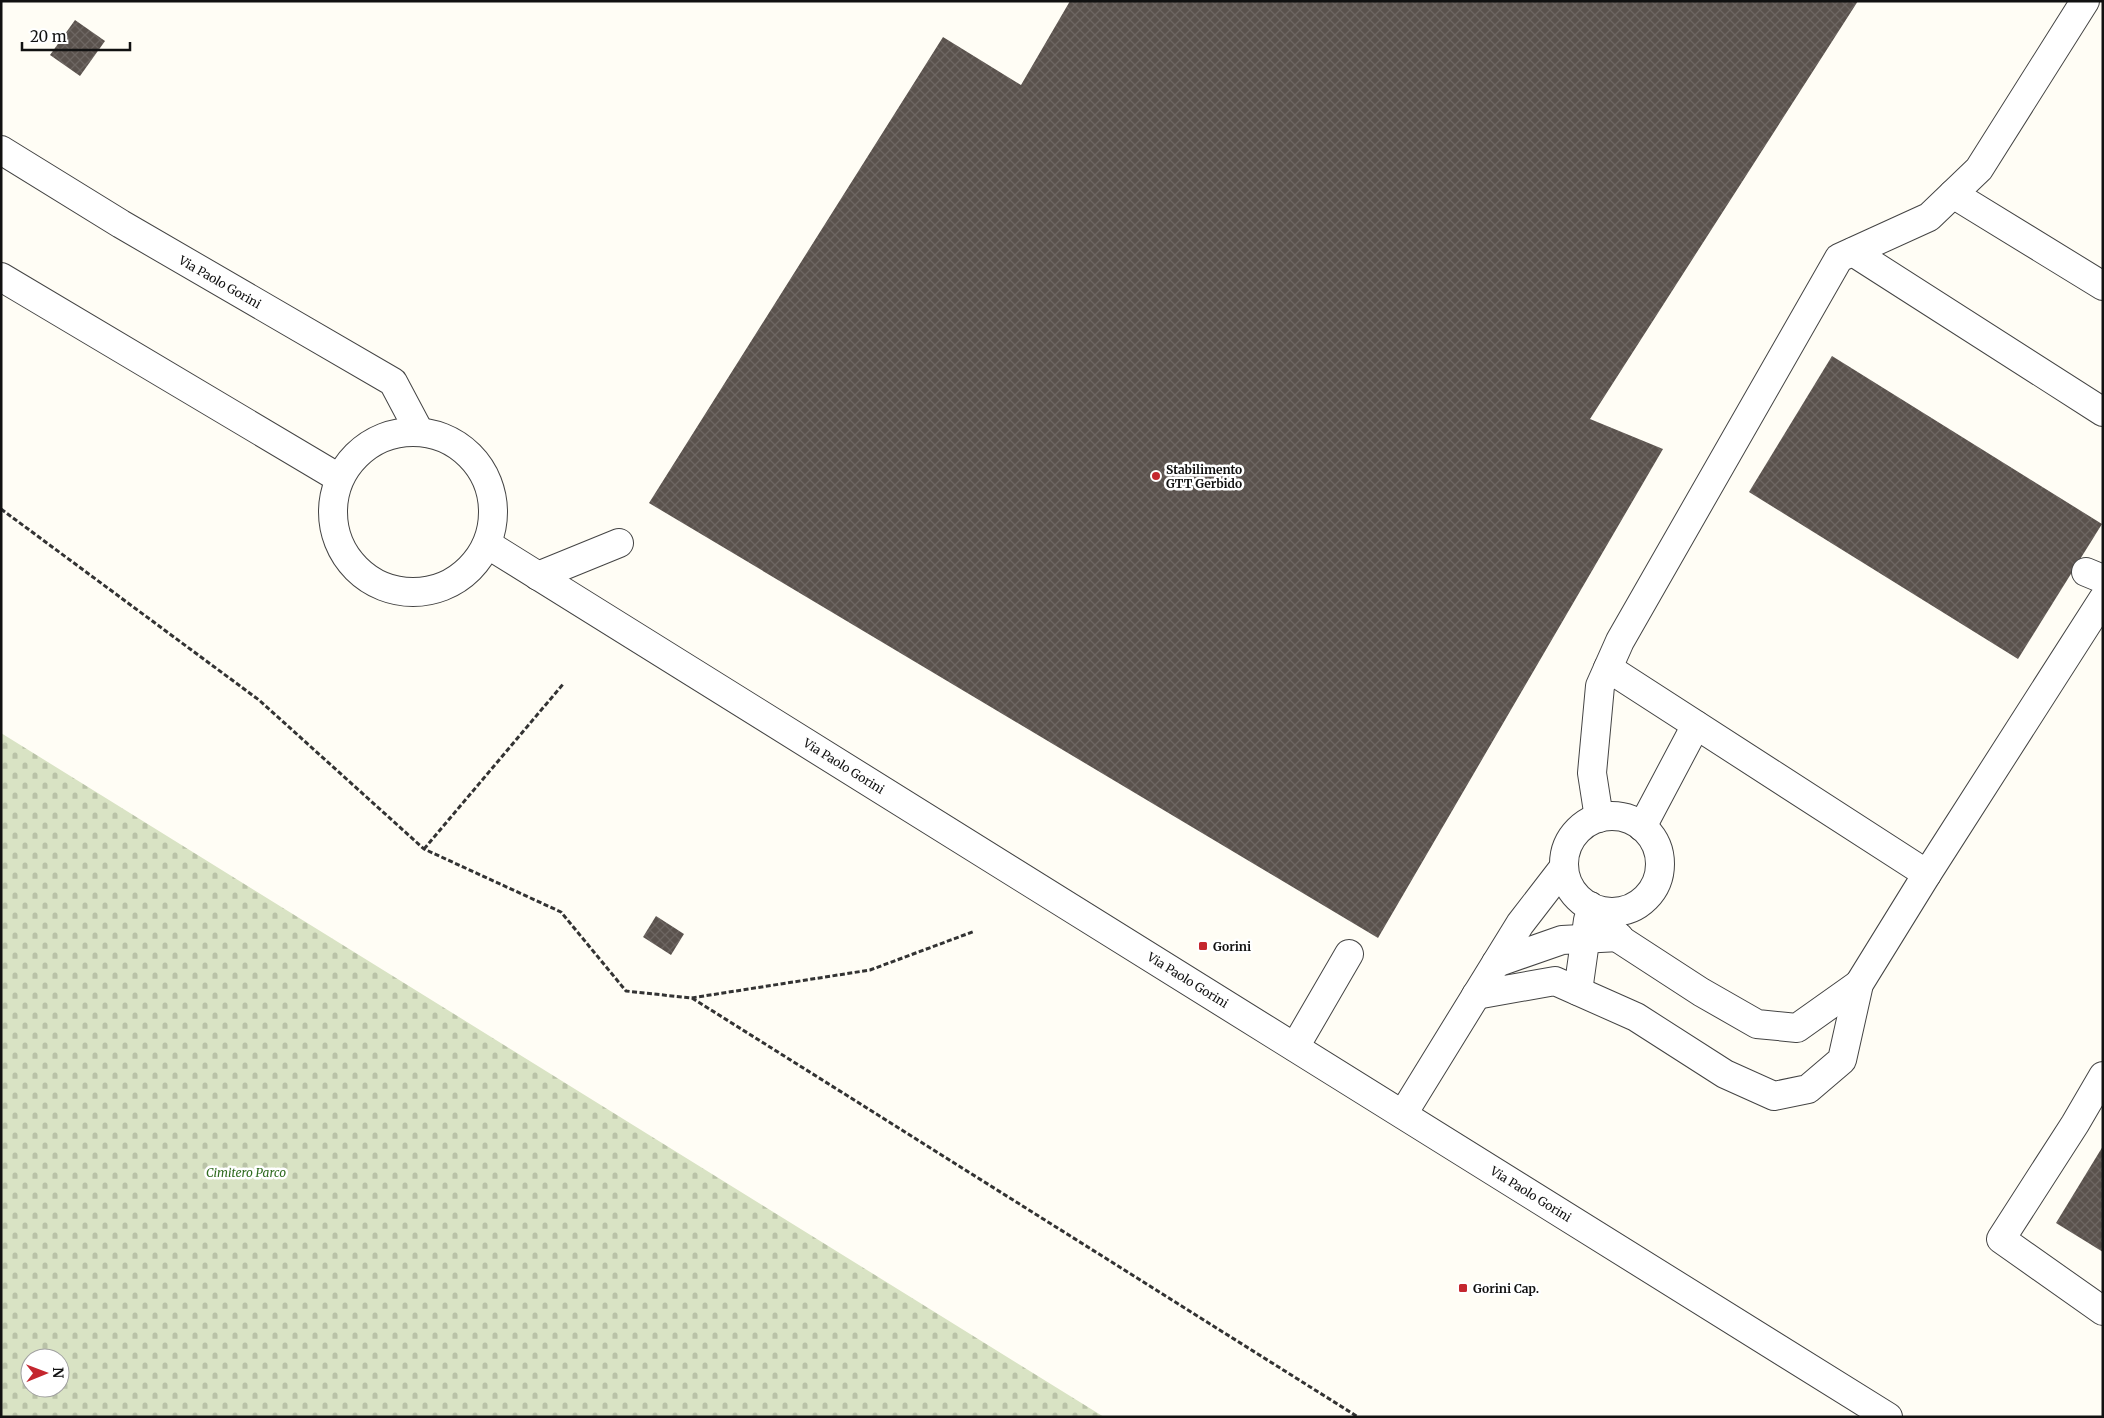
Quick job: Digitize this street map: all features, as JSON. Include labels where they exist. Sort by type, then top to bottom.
[{"type":"street","points":[[1599,818],[1592,773],[1600,686],[1620,641],[1839,258],[1929,217],[1979,169],[2085,1]]},
{"type":"street","name":"Via Paolo Gorini","points":[[1,150],[121,224],[393,382],[419,431]]},
{"type":"street","points":[[1953,194],[2103,286]]},
{"type":"street","points":[[1853,252],[2103,412]]},
{"type":"street","points":[[1,277],[339,478]]},
{"type":"street","points":[[419,431],[438,435],[461,447],[482,471],[492,500],[492,527],[487,544],[466,572],[452,582],[435,589],[412,592],[385,588],[364,576],[353,566],[344,554],[335,535],[332,516],[339,478],[351,460],[366,445],[387,435],[419,431]]},
{"type":"street","points":[[538,576],[619,543]]},
{"type":"street","name":"Via Paolo Gorini","points":[[487,544],[1888,1417]]},
{"type":"street","points":[[1476,995],[1555,981],[1636,1017],[1725,1074],[1774,1096],[1808,1089],[1842,1060],[1860,984],[1926,874],[2103,599]]},
{"type":"street","points":[[1608,668],[1926,874]]},
{"type":"street","points":[[1642,827],[1696,725]]},
{"type":"street","points":[[1610,816],[1625,817],[1642,827],[1650,833],[1657,847],[1660,862],[1659,877],[1652,892],[1642,903],[1627,910],[1613,913],[1598,911],[1574,894],[1567,882],[1564,867],[1566,852],[1572,838],[1582,827],[1599,818],[1610,816]]},
{"type":"street","points":[[1402,1114],[1520,924],[1564,867]]},
{"type":"street","points":[[1590,906],[1619,937],[1701,992],[1757,1024],[1797,1028],[1860,984]]},
{"type":"street","points":[[1578,991],[1590,906]]},
{"type":"street","points":[[1496,963],[1562,940],[1619,937]]},
{"type":"street","points":[[1295,1047],[1349,954]]},
{"type":"street","points":[[2103,1076],[2076,1124],[2001,1239],[2103,1311]]},
{"type":"path","points":[[1,509],[259,700],[424,849],[561,912],[626,991],[692,998],[870,970],[975,932]]},
{"type":"path","points":[[424,849],[564,683]]},
{"type":"path","points":[[692,998],[1358,1417]]},
{"type":"green space","name":"Cimitero Parco","points":[[1,733],[1104,1417],[1,1417]]},
{"type":"building","name":"Stabilimento GTT Gerbido","points":[[1070,1],[1858,1],[1590,419],[1663,449],[1378,938],[649,503],[943,37],[1021,85]]},
{"type":"building","points":[[75,20],[105,41],[80,76],[50,55]]},
{"type":"building","points":[[1832,356],[2102,524],[2018,659],[1749,492]]},
{"type":"building","points":[[656,916],[684,934],[671,955],[643,937]]},
{"type":"building","points":[[2103,1146],[2103,1252],[2056,1223]]},
{"type":"place","name":"Stabilimento GTT Gerbido","points":[[1156,476]]},
{"type":"place","name":"Gorini","points":[[1203,946]]},
{"type":"place","name":"Gorini Cap.","points":[[1463,1288]]}]
